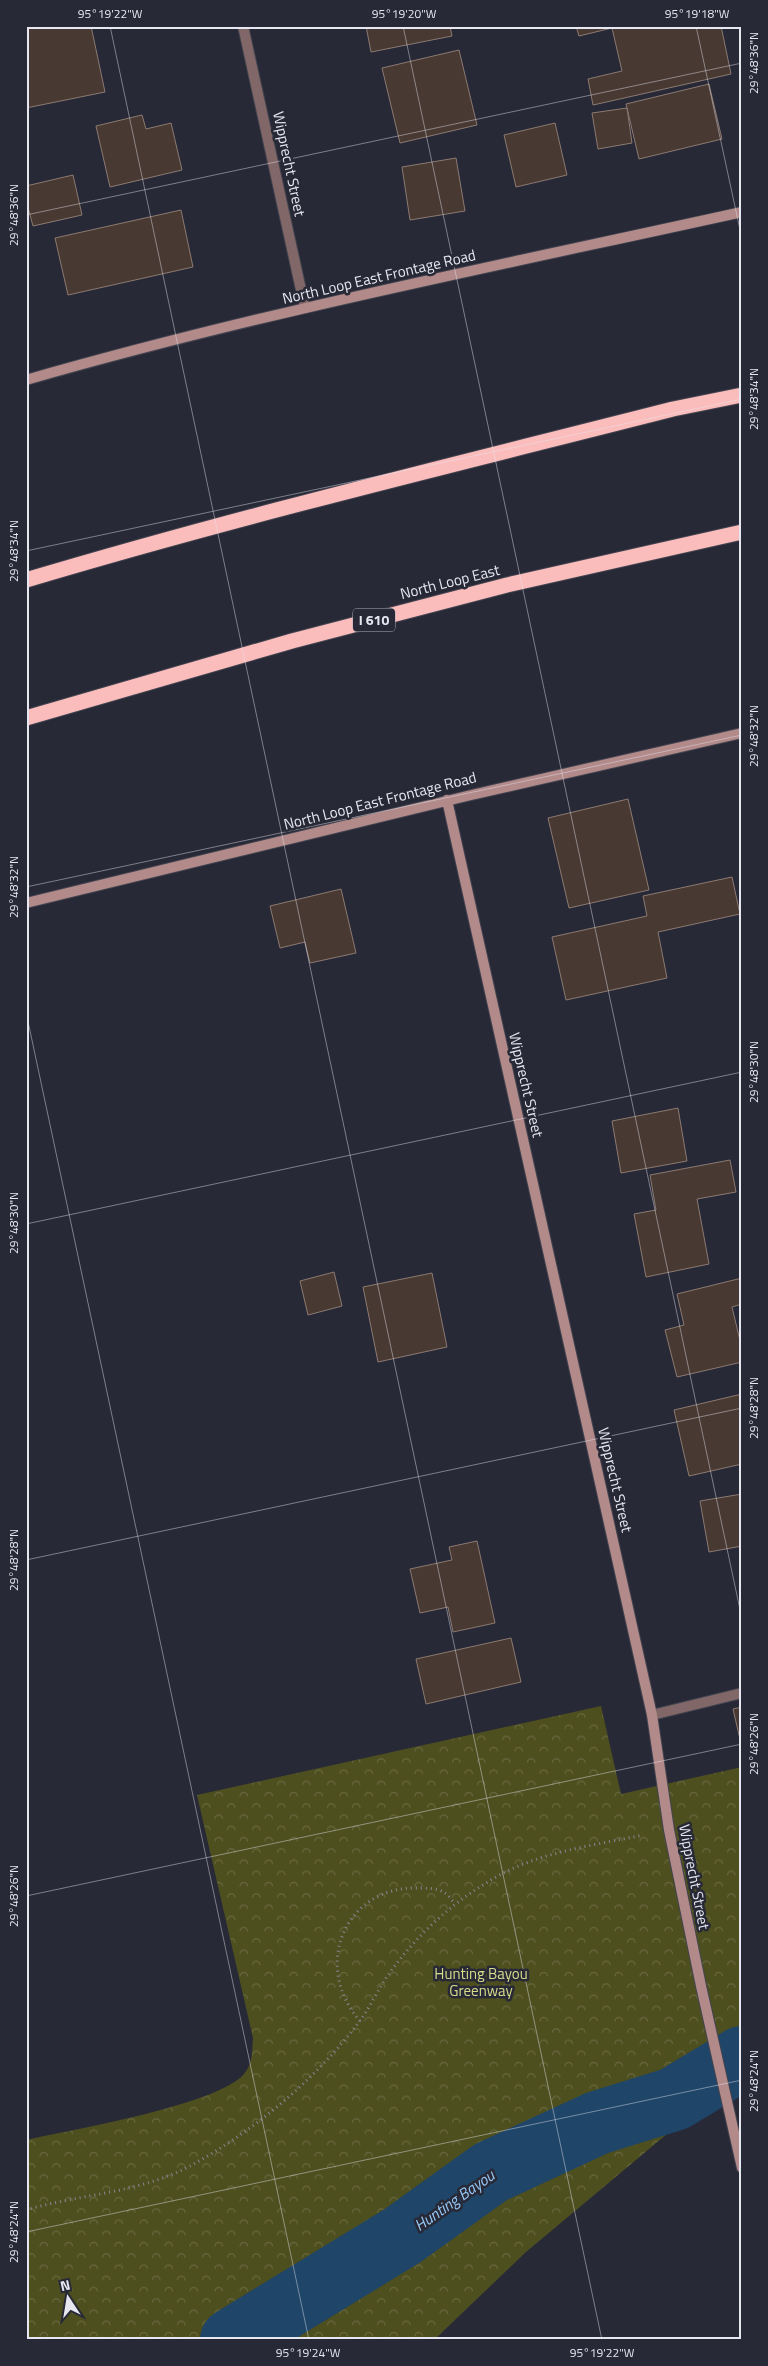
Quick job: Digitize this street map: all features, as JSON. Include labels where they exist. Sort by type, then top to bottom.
[{"type":"highway","points":[[26,580],[115,553],[257,515],[673,409],[742,395]]},
{"type":"highway","name":"North Loop East","points":[[26,718],[292,641],[508,585],[742,532]]},
{"type":"main road","name":"North Loop East Frontage Road","points":[[26,380],[99,359],[305,308],[742,212]]},
{"type":"main road","name":"North Loop East Frontage Road","points":[[26,903],[446,800],[742,733]]},
{"type":"main road","name":"Wipprecht Street","points":[[446,800],[652,1715],[669,1830],[701,1986],[742,2168]]},
{"type":"street","name":"Wipprecht Street","points":[[243,26],[305,308]]},
{"type":"street","points":[[652,1715],[742,1693]]},
{"type":"path","points":[[26,2210],[55,2202],[147,2185],[190,2167],[266,2115],[322,2066],[360,2021],[390,1972],[418,1937],[455,1904],[491,1880],[535,1859],[643,1835]]},
{"type":"path","points":[[360,2021],[345,2002],[336,1971],[337,1951],[342,1934],[349,1921],[379,1896],[396,1890],[430,1889],[444,1892],[455,1904]]},
{"type":"green space","name":"Hunting Bayou Greenway","points":[[601,1706],[621,1794],[742,1767],[742,2094],[704,2103],[526,2252],[434,2340],[26,2340],[26,2140],[142,2115],[205,2096],[229,2085],[244,2074],[251,2061],[253,2038],[197,1795]]},
{"type":"building","points":[[26,26],[91,26],[105,92],[26,108]]},
{"type":"building","points":[[366,26],[450,26],[452,36],[371,52]]},
{"type":"building","points":[[576,26],[721,26],[731,74],[593,105],[588,79],[622,71],[612,28],[579,36]]},
{"type":"building","points":[[459,50],[477,125],[400,143],[382,68]]},
{"type":"building","points":[[709,84],[722,139],[639,159],[626,104]]},
{"type":"building","points":[[627,108],[632,143],[598,149],[592,113]]},
{"type":"building","points":[[142,115],[146,129],[171,123],[182,170],[110,187],[96,126]]},
{"type":"building","points":[[555,123],[567,175],[516,187],[504,135]]},
{"type":"building","points":[[456,158],[465,211],[410,220],[402,167]]},
{"type":"building","points":[[73,175],[82,215],[33,226],[26,200],[26,186]]},
{"type":"building","points":[[181,210],[193,267],[68,295],[55,238]]},
{"type":"building","points":[[628,799],[649,890],[569,908],[548,818]]},
{"type":"building","points":[[732,877],[740,914],[658,932],[667,978],[566,1000],[552,937],[647,916],[643,896]]},
{"type":"building","points":[[341,889],[356,953],[310,963],[305,942],[280,948],[270,906]]},
{"type":"building","points":[[678,1108],[687,1161],[621,1173],[612,1121]]},
{"type":"building","points":[[730,1160],[736,1192],[697,1199],[709,1264],[646,1277],[634,1214],[656,1210],[650,1175]]},
{"type":"building","points":[[334,1272],[342,1306],[308,1315],[300,1281]]},
{"type":"building","points":[[432,1273],[447,1347],[378,1362],[363,1287]]},
{"type":"building","points":[[742,1278],[742,1304],[732,1307],[742,1349],[742,1362],[677,1377],[665,1330],[684,1325],[677,1294]]},
{"type":"building","points":[[742,1394],[742,1464],[689,1476],[674,1410]]},
{"type":"building","points":[[742,1494],[742,1546],[709,1552],[700,1501]]},
{"type":"building","points":[[477,1541],[495,1623],[453,1632],[448,1607],[420,1613],[410,1569],[452,1560],[449,1547]]},
{"type":"building","points":[[511,1638],[521,1682],[426,1704],[416,1659]]},
{"type":"building","points":[[742,1707],[742,1748],[733,1709]]},
{"type":"waterway","name":"Hunting Bayou","points":[[232,2340],[402,2236],[491,2172],[597,2123],[674,2099],[742,2058]]}]
